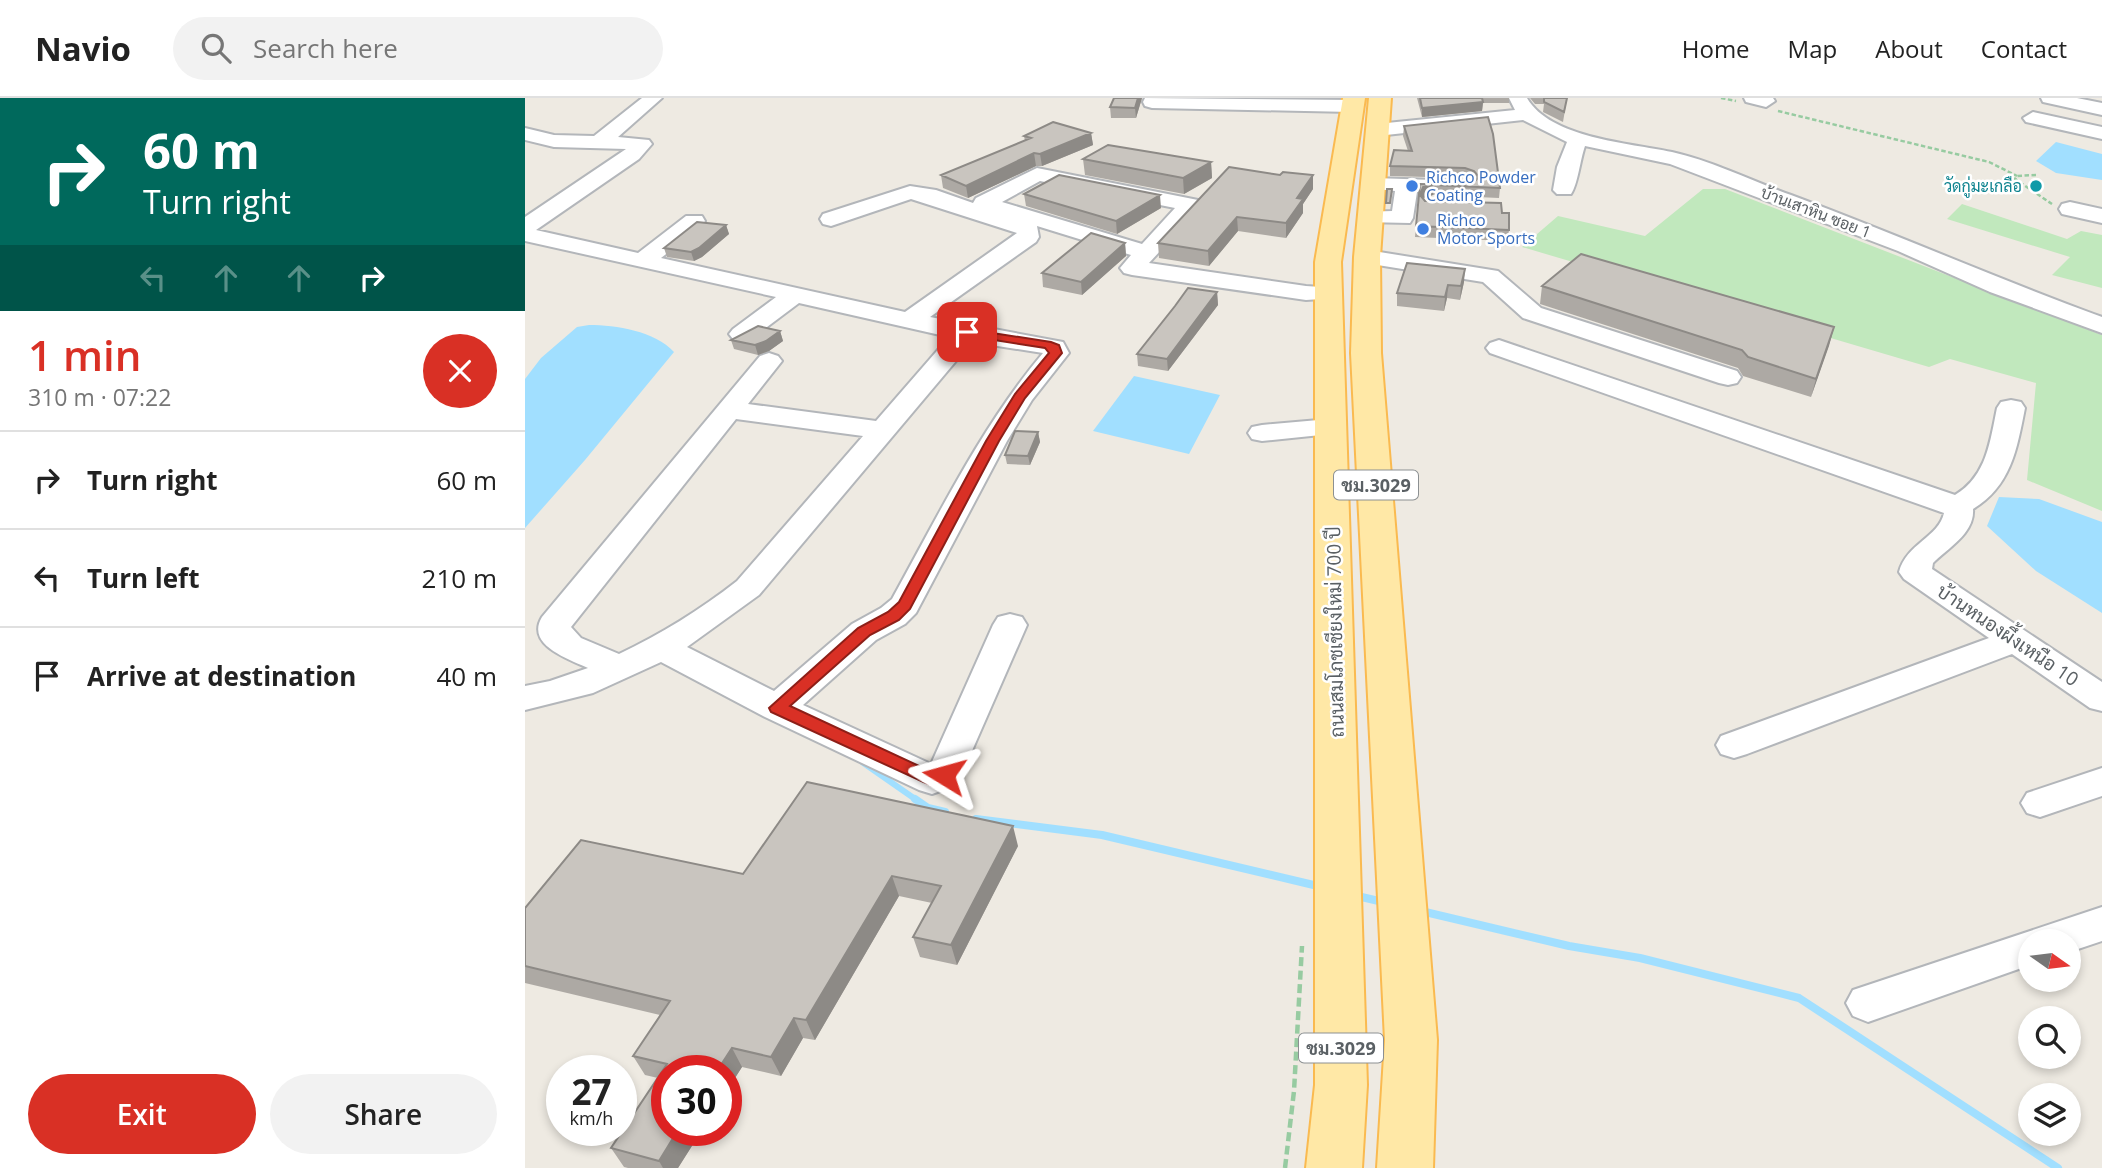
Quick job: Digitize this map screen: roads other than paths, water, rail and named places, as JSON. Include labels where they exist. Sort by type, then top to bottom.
[{"type":"main road","name":"ชม.3029","points":[[1366,108],[1374,184],[1367,257],[1366,353],[1411,1040],[1405,1168]]},
{"type":"main road","name":"ถนนสมโภชเชียงใหม่ 700 ปี","points":[[1334,1168],[1341,1085],[1321,933],[1339,858],[1328,262],[1366,108]]},
{"type":"street","points":[[601,141],[653,98]]},
{"type":"street","points":[[2050,98],[2097,104]]},
{"type":"street","points":[[1152,102],[1366,108],[1522,106]]},
{"type":"street","points":[[2073,127],[2097,104]]},
{"type":"street","name":"บ้านเสาหิน ซอย 1","points":[[1522,106],[1540,123],[1578,139],[1675,159],[1906,246],[1998,287],[2102,326]]},
{"type":"street","points":[[2033,118],[2102,133]]},
{"type":"street","points":[[525,134],[554,141],[642,144],[632,155],[530,219]]},
{"type":"street","points":[[1564,190],[1567,167],[1578,139]]},
{"type":"street","points":[[1147,253],[984,203],[1037,174],[1190,205],[1147,253],[1132,268],[1252,286],[1328,293]]},
{"type":"street","points":[[1374,184],[1406,194],[1466,194]]},
{"type":"street","points":[[831,219],[910,192],[928,195],[1028,229],[1029,233],[1023,240],[910,320]]},
{"type":"street","points":[[1371,217],[1402,218],[1406,194]]},
{"type":"street","points":[[2070,209],[2102,216]]},
{"type":"street","points":[[642,261],[694,221]]},
{"type":"street","points":[[525,234],[910,320],[1054,347],[1056,353],[1020,397],[992,441],[905,605],[894,616],[864,632],[777,708]]},
{"type":"street","points":[[1367,257],[1490,276],[1532,313],[1728,377]]},
{"type":"street","points":[[742,334],[797,293]]},
{"type":"street","points":[[525,698],[574,687],[660,647],[723,611],[748,588],[967,332]]},
{"type":"street","points":[[1499,348],[1926,492],[1956,507],[1976,496],[1989,484],[2011,408]]},
{"type":"street","points":[[617,667],[569,646],[554,633],[554,625],[769,361]]},
{"type":"street","points":[[730,410],[883,430]]},
{"type":"street","points":[[1262,433],[1330,427]]},
{"type":"street","name":"บ้านหนองผึ้งเหนือ 10","points":[[1956,507],[1960,515],[1957,524],[1914,569],[2102,699]]},
{"type":"street","points":[[660,647],[777,708],[932,780],[944,775],[1010,625]]},
{"type":"street","points":[[1734,745],[2016,640]]},
{"type":"street","points":[[2041,803],[2102,782]]},
{"type":"street","points":[[2081,931],[2102,924]]},
{"type":"street","points":[[1868,1003],[2018,951]]},
{"type":"water","points":[[2056,142],[2102,154],[2102,180],[2056,173],[2036,161]]},
{"type":"water","points":[[611,326],[646,334],[674,352],[525,528],[525,379],[541,358],[577,327]]},
{"type":"water","points":[[1134,376],[1220,395],[1189,454],[1093,431]]},
{"type":"water","points":[[1999,497],[2039,499],[2102,522],[2102,613],[2036,571],[1987,526]]},
{"type":"waterway","points":[[862,762],[918,801]]},
{"type":"waterway","points":[[915,799],[928,808],[945,812]]},
{"type":"waterway","points":[[976,819],[1102,835],[1322,887]]},
{"type":"waterway","points":[[1353,895],[1383,902]]},
{"type":"waterway","points":[[1421,911],[1569,946],[1640,958],[1799,998],[2058,1168]]},
{"type":"place","name":"Richco Powder Coating","points":[[1412,186]]},
{"type":"place","name":"วัดกู่มะเกลือ","points":[[2036,186]]},
{"type":"place","name":"Richco Motor Sports","points":[[1423,229]]}]
